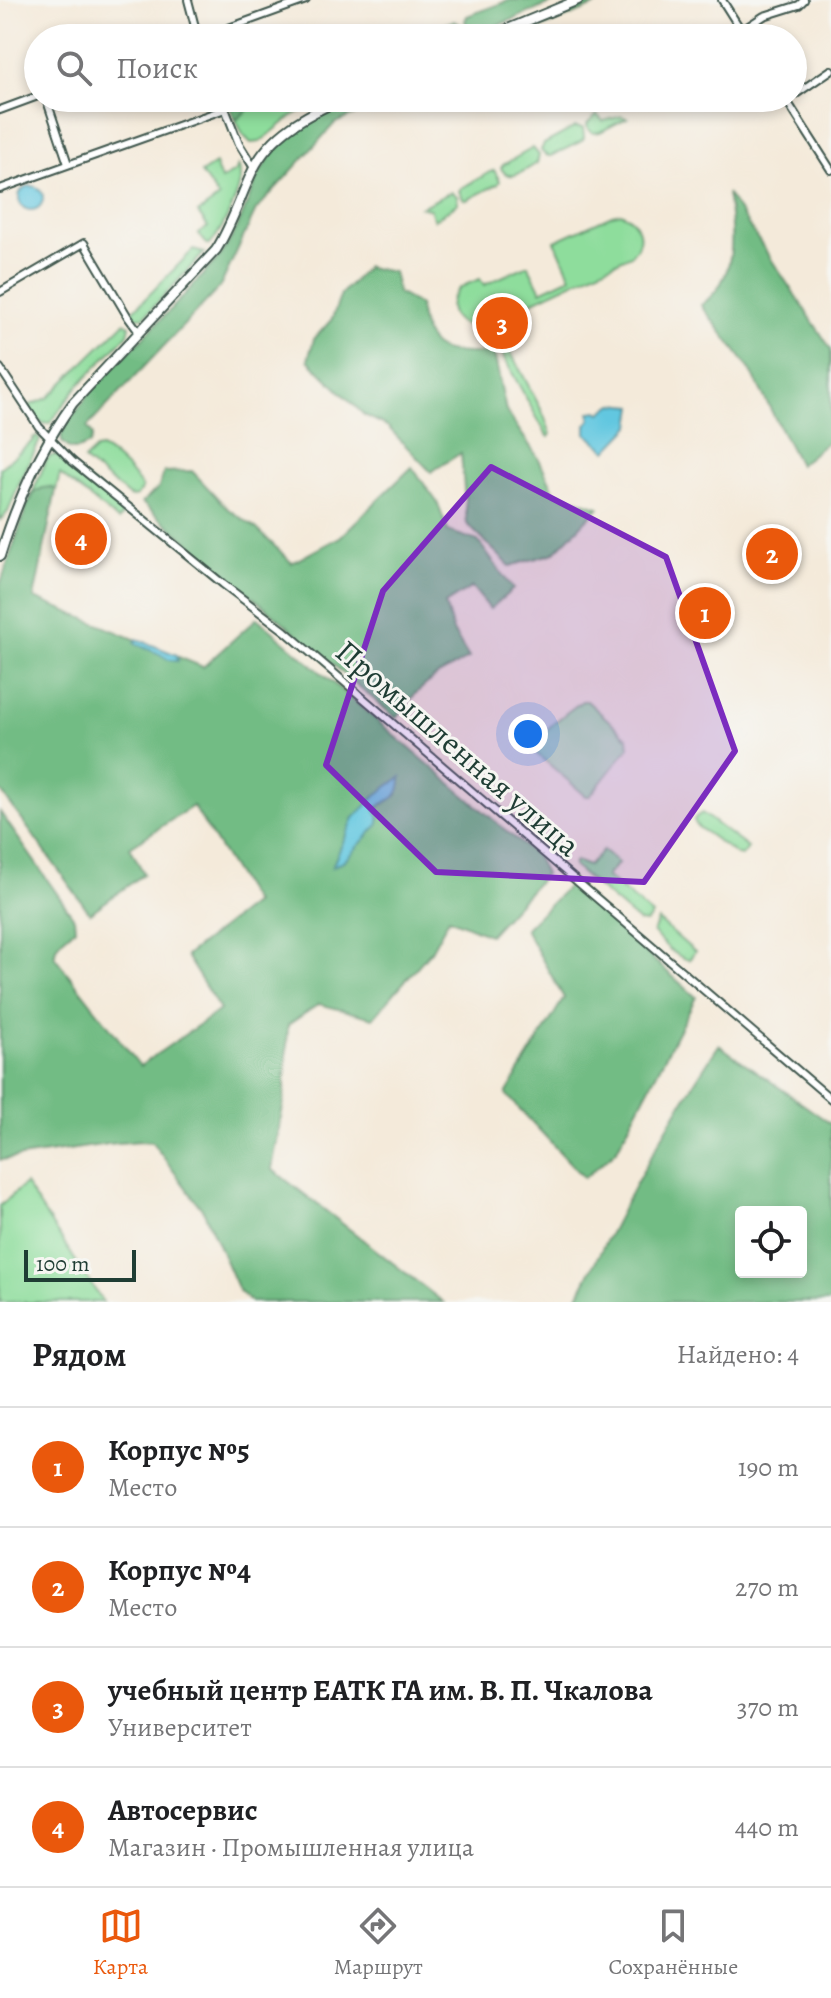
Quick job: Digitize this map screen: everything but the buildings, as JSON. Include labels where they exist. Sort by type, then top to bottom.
[{"type":"main road","points":[[519,24],[574,1]]},
{"type":"main road","points":[[0,556],[3,536],[38,458],[66,414],[90,384],[216,250],[262,155],[291,126],[313,112]]},
{"type":"street","points":[[188,0],[195,24]]},
{"type":"street","points":[[238,24],[306,0]]},
{"type":"street","points":[[722,0],[737,24]]},
{"type":"street","points":[[752,24],[764,16],[799,5],[804,0]]},
{"type":"street","points":[[807,86],[831,70]]},
{"type":"street","points":[[0,110],[24,101]]},
{"type":"street","points":[[51,112],[68,164]]},
{"type":"street","points":[[0,189],[216,112]]},
{"type":"street","points":[[226,112],[239,144],[254,168]]},
{"type":"street","points":[[797,112],[831,169]]},
{"type":"street","points":[[0,292],[84,243],[139,332]]},
{"type":"street","name":"Промышленная улица","points":[[0,368],[30,415],[90,476],[285,631],[831,1099]]},
{"type":"highlighted area","points":[[491,467],[666,557],[735,751],[644,882],[436,872],[326,765],[383,591]]},
{"type":"green space","points":[[510,0],[560,0],[501,24],[467,24],[467,16]]},
{"type":"green space","points":[[590,0],[609,0],[551,24],[532,24]]},
{"type":"green space","points":[[232,112],[245,112],[236,120]]},
{"type":"green space","points":[[245,112],[300,112],[260,142],[251,143],[236,120]]},
{"type":"green space","points":[[328,112],[361,112],[335,123],[256,210],[220,287],[87,427],[93,435],[90,444],[70,449],[62,442],[61,434],[72,417],[96,385],[222,254],[237,228],[259,174],[274,151],[306,123]]},
{"type":"green space","points":[[597,115],[603,121],[621,116],[627,118],[593,133],[587,124]]},
{"type":"green space","points":[[575,127],[583,128],[584,138],[580,142],[551,156],[543,153],[544,144]]},
{"type":"green space","points":[[533,148],[539,155],[537,163],[518,174],[504,173],[503,165]]},
{"type":"green space","points":[[215,164],[221,180],[236,171],[238,165],[240,173],[237,195],[210,245],[198,234],[208,227],[198,213],[219,198],[201,173]]},
{"type":"green space","points":[[494,170],[500,181],[498,184],[467,200],[463,199],[459,191],[461,188]]},
{"type":"green space","points":[[451,192],[457,196],[458,203],[434,220],[430,209],[421,207]]},
{"type":"green space","points":[[727,193],[831,349],[831,439],[799,465],[751,371],[701,305],[722,282],[728,268],[731,224]]},
{"type":"green space","points":[[621,213],[633,221],[639,231],[636,249],[631,255],[483,325],[466,325],[454,318],[450,305],[452,298],[462,287],[480,279],[484,285],[528,265],[541,291],[571,277],[555,241]]},
{"type":"green space","points":[[193,250],[204,253],[144,317],[136,317],[132,312]]},
{"type":"green space","points":[[367,267],[393,272],[398,293],[419,305],[422,323],[433,344],[452,352],[494,353],[506,411],[539,459],[555,493],[599,507],[554,553],[510,566],[467,524],[461,453],[431,472],[387,426],[364,415],[308,360],[314,339],[332,319],[341,294]]},
{"type":"green space","points":[[125,322],[130,326],[128,334],[77,387],[50,423],[39,421],[28,406],[48,398]]},
{"type":"green space","points":[[504,348],[509,349],[542,411],[551,434],[549,437],[504,358]]},
{"type":"green space","points":[[38,436],[40,440],[8,512],[0,520],[0,468]]},
{"type":"green space","points":[[101,448],[135,478],[142,488],[137,496],[129,496],[84,460]]},
{"type":"green space","points":[[55,455],[123,508],[121,517],[118,520],[60,474],[56,490],[50,487],[35,491],[27,506],[46,461]]},
{"type":"green space","points":[[412,467],[437,502],[448,531],[478,541],[513,589],[490,609],[472,587],[445,604],[453,631],[469,658],[435,677],[416,693],[396,718],[142,503],[159,487],[164,472],[192,471],[228,509],[256,528],[292,563],[340,537]]},
{"type":"green space","points":[[43,488],[56,490],[34,598],[203,667],[257,618],[537,857],[545,874],[489,935],[449,918],[431,951],[373,1018],[319,1004],[288,1025],[284,1101],[272,1169],[443,1302],[251,1302],[238,1290],[204,1212],[152,1142],[108,1144],[0,1160],[0,812],[74,918],[75,928],[58,944],[55,957],[140,1066],[220,1010],[186,956],[254,903],[193,806],[130,847],[144,874],[90,913],[0,790],[0,585],[27,506],[35,492]],"holes":[[[398,794],[375,810],[333,865],[354,818]]]},
{"type":"green space","points":[[582,701],[587,701],[628,738],[629,747],[590,796],[586,796],[536,753],[540,738],[546,731]]},
{"type":"green space","points":[[702,813],[748,848],[742,856],[697,826],[694,820]]},
{"type":"green space","points":[[603,850],[618,863],[606,876],[652,915],[646,923],[639,922],[573,866],[575,861],[588,866]]},
{"type":"green space","points":[[569,885],[696,997],[616,1151],[584,1178],[506,1094],[564,998],[525,929]]},
{"type":"green space","points":[[658,920],[695,952],[689,960],[669,949],[653,932]]},
{"type":"green space","points":[[719,1045],[831,1124],[831,1302],[575,1302],[679,1107]]},
{"type":"green space","points":[[25,1184],[103,1302],[0,1302],[0,1206]]},
{"type":"water","points":[[31,186],[40,189],[43,198],[40,207],[31,210],[22,207],[19,198],[22,189]]},
{"type":"water","points":[[613,404],[634,406],[631,426],[607,451],[586,433],[586,425],[591,419],[590,412],[601,413]]},
{"type":"water","points":[[137,639],[177,655],[178,661],[169,660],[134,643]]},
{"type":"water","points":[[401,777],[397,795],[375,810],[379,824],[345,860],[332,867],[354,818],[376,795]]},
{"type":"place","name":"учебный центр ЕАТК ГА им. В. П. Чкалова","points":[[502,323]]},
{"type":"place","name":"Автосервис","points":[[81,539]]},
{"type":"place","name":"Корпус №4","points":[[772,554]]},
{"type":"place","name":"Корпус №5","points":[[705,613]]}]
